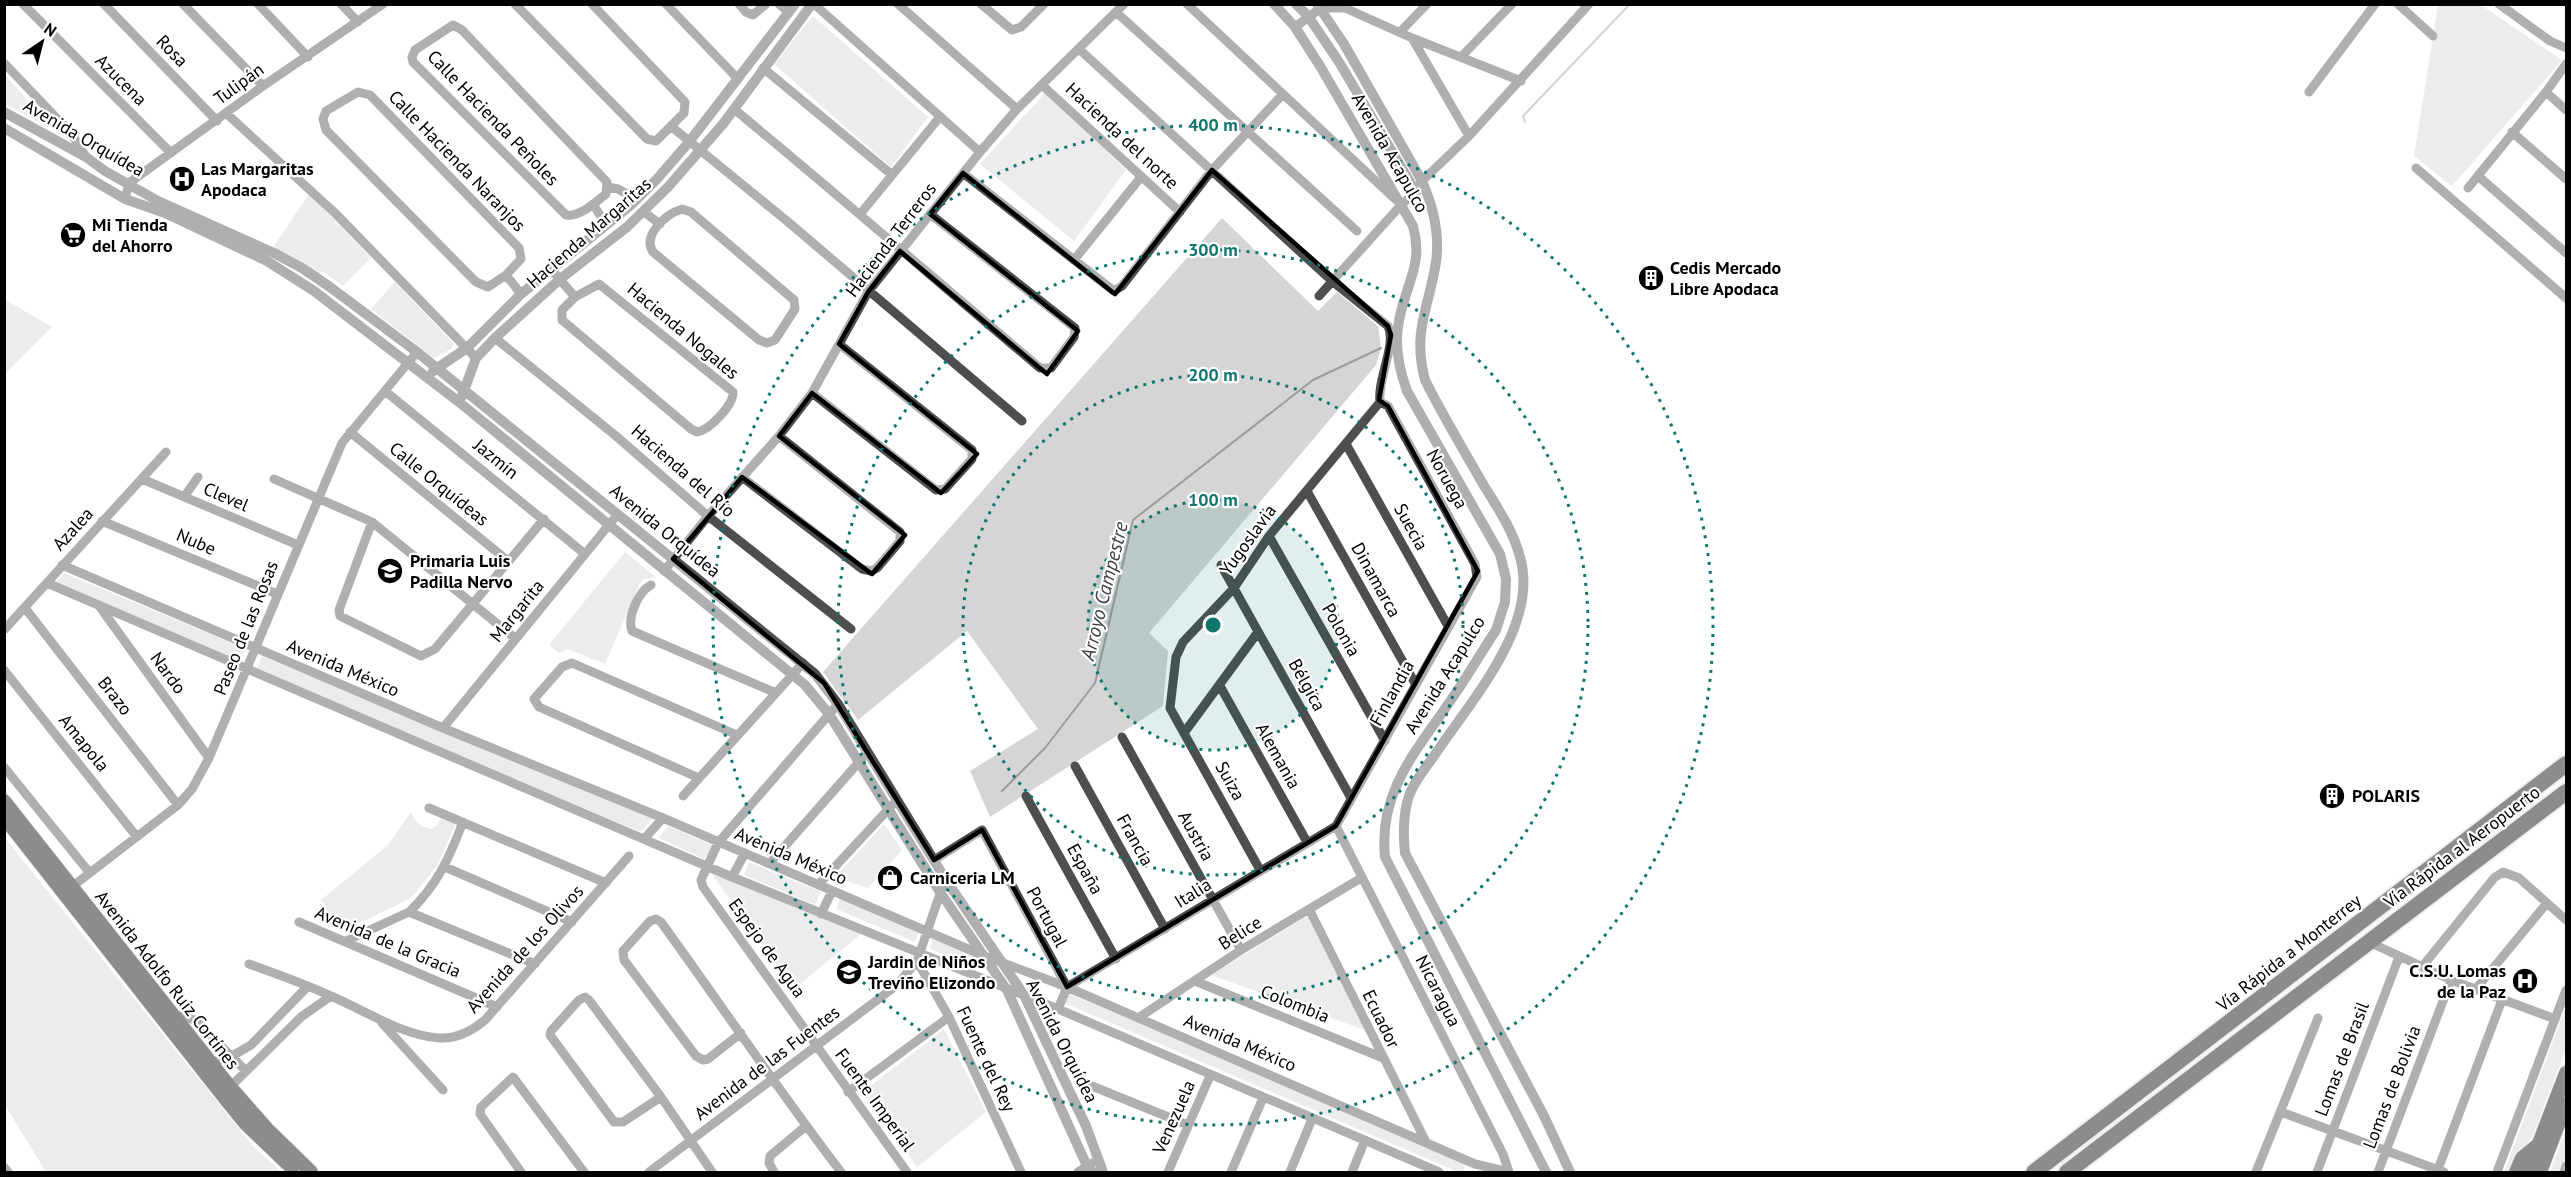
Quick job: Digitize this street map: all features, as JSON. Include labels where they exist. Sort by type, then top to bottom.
[{"type":"highway","name":"Vía Rápida a Monterrey","points":[[2034,1173],[2563,766]]},
{"type":"highway","name":"Vía Rápida al Aeropuerto","points":[[2067,1173],[2566,792]]},
{"type":"main road","name":"Avenida Adolfo Ruiz Cortínes","points":[[4,801],[67,890],[172,1014],[208,1069],[230,1087],[267,1130],[311,1173]]},
{"type":"main road","points":[[4,817],[67,890],[176,1037],[208,1069],[246,1124],[297,1173]]},
{"type":"main road","points":[[2528,1173],[2566,1073]]},
{"type":"main road","points":[[2540,1173],[2566,1104]]},
{"type":"main road","points":[[2516,1173],[2522,1158],[2539,1144]]},
{"type":"street","name":"Azucena","points":[[22,4],[171,153]]},
{"type":"street","name":"Rosa","points":[[104,4],[217,121]]},
{"type":"street","points":[[183,4],[263,86]]},
{"type":"street","points":[[258,4],[308,57]]},
{"type":"street","points":[[341,4],[358,22]]},
{"type":"street","name":"Tulipán","points":[[129,183],[263,86],[383,4]]},
{"type":"street","points":[[514,4],[647,140],[656,141],[672,127],[685,109],[682,98],[592,4]]},
{"type":"street","points":[[666,4],[738,79]]},
{"type":"street","points":[[739,4],[746,12],[753,15],[766,4]]},
{"type":"street","points":[[779,4],[792,9]]},
{"type":"street","points":[[813,4],[980,152]]},
{"type":"street","name":"Hacienda Margaritas","points":[[459,402],[476,358],[559,280],[644,212],[700,152],[813,4]]},
{"type":"street","points":[[898,4],[1017,109]]},
{"type":"street","points":[[981,4],[1012,30],[1021,27],[1044,4]]},
{"type":"street","name":"Hacienda Terreros","points":[[664,571],[708,516],[779,436],[812,393],[868,292],[980,152],[1017,109],[1124,4]]},
{"type":"street","points":[[1187,4],[1401,205]]},
{"type":"street","name":"Avenida Acapulco","points":[[1274,4],[1295,27],[1320,66],[1413,226],[1418,253],[1416,269],[1398,322],[1399,358],[1403,379],[1407,391],[1491,536],[1500,554],[1506,579],[1505,602],[1496,630],[1397,781],[1384,824],[1385,857],[1546,1173]]},
{"type":"street","name":"Avenida Acapulco","points":[[1296,4],[1308,16],[1339,62],[1416,192]]},
{"type":"street","points":[[1400,32],[1427,4]]},
{"type":"street","points":[[1461,57],[1512,4]]},
{"type":"street","points":[[1319,296],[1401,205],[1416,192],[1422,181],[1521,81],[1589,4]]},
{"type":"street","points":[[2309,92],[2375,4]]},
{"type":"street","points":[[2398,4],[2433,36]]},
{"type":"street","points":[[2499,4],[2550,41],[2566,48]]},
{"type":"street","points":[[1295,27],[1319,6],[1347,6],[1412,38],[1521,81]]},
{"type":"street","name":"Avenida Acapulco","points":[[1319,6],[1344,44],[1422,181],[1431,208],[1437,248],[1436,263],[1419,338],[1425,380],[1509,527],[1521,558],[1523,581],[1518,615],[1510,641],[1494,669],[1408,797],[1403,832],[1405,853],[1539,1105],[1570,1173]]},
{"type":"street","name":"Hacienda Margaritas","points":[[426,377],[467,348],[550,268],[636,199],[689,142],[792,9]]},
{"type":"street","points":[[1116,12],[1357,231]]},
{"type":"street","name":"Calle Hacienda Peñoles","points":[[449,26],[457,27],[607,183],[608,187],[606,194],[593,204],[570,216],[563,213],[413,62],[412,53],[449,26]]},
{"type":"street","points":[[1412,38],[1469,136]]},
{"type":"street","points":[[1079,49],[1332,281],[1390,330],[1391,335],[1380,385],[1380,402]]},
{"type":"street","points":[[4,63],[71,133],[86,156]]},
{"type":"street","points":[[2468,188],[2546,93],[2566,64]]},
{"type":"street","points":[[763,68],[891,174]]},
{"type":"street","name":"Hacienda del norte","points":[[1042,85],[1180,212]]},
{"type":"street","name":"Calle Hacienda Naranjos","points":[[358,92],[370,95],[519,248],[521,259],[506,275],[489,287],[476,282],[326,130],[322,119],[326,111],[358,92]]},
{"type":"street","points":[[2546,93],[2566,110]]},
{"type":"street","points":[[963,173],[1114,291],[1122,286],[1212,170],[1283,94]]},
{"type":"street","points":[[734,109],[861,213],[900,251],[1040,368],[1051,368],[1074,337],[1075,328],[930,214]]},
{"type":"street","name":"Avenida Orquídea","points":[[4,112],[86,156],[105,171],[188,216],[302,268],[417,352],[803,663],[824,683],[946,880],[1024,995],[1099,1159],[1103,1173]]},
{"type":"street","points":[[227,114],[335,213],[476,358]]},
{"type":"street","points":[[861,213],[939,118]]},
{"type":"street","points":[[672,127],[787,221],[1022,421]]},
{"type":"street","name":"Avenida Orquídea","points":[[4,128],[124,199],[165,213],[288,273],[459,402],[664,571],[793,673],[819,700],[940,892],[1007,990],[1086,1170]]},
{"type":"street","points":[[2512,132],[2566,179]]},
{"type":"street","points":[[36,146],[44,133]]},
{"type":"street","points":[[2416,168],[2566,298]]},
{"type":"street","points":[[2478,176],[2566,253]]},
{"type":"street","points":[[1074,260],[1141,177]]},
{"type":"street","points":[[108,189],[129,183]]},
{"type":"street","points":[[124,199],[129,183]]},
{"type":"street","points":[[608,187],[618,189],[636,199]]},
{"type":"street","points":[[593,204],[606,225]]},
{"type":"street","points":[[681,209],[691,212],[790,295],[794,300],[795,309],[775,340],[768,344],[759,340],[653,252],[648,241],[660,224],[681,209]]},
{"type":"street","points":[[644,212],[660,224]]},
{"type":"street","points":[[550,268],[575,297]]},
{"type":"street","points":[[506,275],[521,294]]},
{"type":"street","name":"Hacienda Nogales","points":[[595,285],[603,286],[731,390],[733,400],[709,428],[697,432],[691,429],[562,320],[562,310],[575,297],[595,285]]},
{"type":"street","name":"Hacienda del Río","points":[[495,338],[607,428],[708,516],[851,629]]},
{"type":"street","points":[[812,393],[936,490],[945,489],[972,459],[972,450],[839,344]]},
{"type":"street","name":"Paseo de las Rosas","points":[[67,890],[177,805],[192,789],[209,758],[342,443],[417,352]]},
{"type":"street","name":"Jazmín","points":[[385,391],[585,554]]},
{"type":"street","name":"Yugoslavia","points":[[1170,708],[1178,648],[1234,588],[1269,536],[1380,402]]},
{"type":"street","name":"Noruega","points":[[1380,402],[1388,406],[1475,564],[1477,577]]},
{"type":"street","name":"Calle Orquídeas","points":[[350,432],[508,561]]},
{"type":"street","points":[[742,477],[862,569],[872,572],[877,568],[900,541],[900,532],[779,436]]},
{"type":"street","name":"Suecia","points":[[1346,444],[1448,626]]},
{"type":"street","name":"Azalea","points":[[4,630],[166,452]]},
{"type":"street","points":[[184,497],[198,477]]},
{"type":"street","name":"Clevel","points":[[142,479],[298,545]]},
{"type":"street","points":[[274,479],[372,522],[516,639]]},
{"type":"street","name":"Dinamarca","points":[[1307,491],[1416,686]]},
{"type":"street","name":"Margarita","points":[[443,728],[617,515]]},
{"type":"street","points":[[372,522],[339,610],[340,616],[422,656],[435,649],[544,519]]},
{"type":"street","name":"Nube","points":[[102,521],[277,594]]},
{"type":"street","name":"Polonia","points":[[1269,536],[1385,741]]},
{"type":"street","name":"Avenida México","points":[[62,565],[1001,963],[1067,987],[1426,1142],[1473,1168],[1509,1173]]},
{"type":"street","name":"Bélgica","points":[[1221,566],[1351,798]]},
{"type":"street","name":"Finlandia","points":[[1336,826],[1477,577]]},
{"type":"street","points":[[47,583],[821,914],[918,958],[1058,1009],[1210,1076],[1365,1140],[1415,1168],[1439,1173]]},
{"type":"street","points":[[651,585],[645,588],[639,597],[631,624],[632,631],[776,693]]},
{"type":"street","name":"Nardo","points":[[100,606],[209,758]]},
{"type":"street","name":"Brazo","points":[[26,608],[177,805]]},
{"type":"street","points":[[1184,733],[1258,632]]},
{"type":"street","points":[[699,778],[539,707],[534,699],[561,667],[572,663],[738,735]]},
{"type":"street","points":[[683,796],[803,663]]},
{"type":"street","name":"Amapola","points":[[4,670],[137,837]]},
{"type":"street","name":"Alemania","points":[[1220,686],[1307,842]]},
{"type":"street","points":[[706,866],[718,843],[838,704]]},
{"type":"street","name":"Suiza","points":[[1170,708],[1260,870]]},
{"type":"street","name":"Austria","points":[[1122,737],[1241,950]]},
{"type":"street","points":[[769,864],[867,753]]},
{"type":"street","name":"Francia","points":[[1076,766],[1165,929]]},
{"type":"street","points":[[4,767],[89,872]]},
{"type":"street","name":"España","points":[[1026,796],[1116,959]]},
{"type":"street","points":[[818,885],[897,800]]},
{"type":"street","points":[[429,808],[606,883]]},
{"type":"street","points":[[644,839],[663,818]]},
{"type":"street","points":[[346,941],[409,912],[429,891],[445,867],[463,822]]},
{"type":"street","name":"Italia","points":[[1067,987],[1336,826]]},
{"type":"street","name":"Nicaragua","points":[[1336,826],[1503,1154],[1509,1173]]},
{"type":"street","name":"Portugal","points":[[934,861],[982,830],[1067,987]]},
{"type":"street","points":[[732,877],[745,853]]},
{"type":"street","name":"Avenida de los Olivos","points":[[249,964],[308,986],[378,1019],[420,1034],[440,1038],[457,1037],[474,1029],[497,1007],[630,856]]},
{"type":"street","name":"Espejo de Agua","points":[[706,866],[701,880],[703,887],[817,1047]]},
{"type":"street","points":[[445,867],[572,922]]},
{"type":"street","points":[[2422,967],[2494,878],[2503,872],[2513,874],[2566,920]]},
{"type":"street","name":"Belice","points":[[1138,1018],[1241,950],[1361,878]]},
{"type":"street","name":"Avenida de las Fuentes","points":[[649,1173],[897,985],[918,958],[946,880]]},
{"type":"street","points":[[821,914],[832,891]]},
{"type":"street","points":[[2475,990],[2547,903]]},
{"type":"street","name":"Ecuador","points":[[1309,909],[1426,1142]]},
{"type":"street","points":[[409,912],[535,964]]},
{"type":"street","points":[[741,1033],[708,1059],[699,1059],[627,964],[623,951],[650,921],[656,919],[661,922],[741,1033],[806,1126],[841,1173]]},
{"type":"street","name":"Avenida de la Gracia","points":[[299,922],[497,1007]]},
{"type":"street","points":[[2369,942],[2475,990],[2555,1019]]},
{"type":"street","name":"Lomas de Brasil","points":[[2317,1173],[2399,957]]},
{"type":"street","name":"Fuente del Rey","points":[[918,958],[949,1017],[1021,1173]]},
{"type":"street","name":"Lomas de Bolivia","points":[[2378,1173],[2451,980]]},
{"type":"street","name":"Colombia","points":[[1195,981],[1383,1058]]},
{"type":"street","points":[[208,1069],[259,1038],[308,986]]},
{"type":"street","points":[[1058,1009],[1067,987]]},
{"type":"street","points":[[2497,1173],[2566,990]]},
{"type":"street","points":[[230,1087],[301,1017],[331,996]]},
{"type":"street","points":[[661,1097],[623,1122],[614,1122],[550,1034],[579,1000],[585,997],[661,1097],[712,1173]]},
{"type":"street","points":[[2281,1112],[2440,1172],[2502,1000]]},
{"type":"street","points":[[172,1014],[195,1020],[246,1071]]},
{"type":"street","points":[[848,1092],[949,1017]]},
{"type":"street","points":[[2256,1173],[2318,1018]]},
{"type":"street","points":[[378,1019],[443,1090]]},
{"type":"street","name":"Fuente Imperial","points":[[817,1047],[907,1173]]},
{"type":"street","name":"Venezuela","points":[[1168,1173],[1210,1076]]},
{"type":"street","points":[[521,1173],[481,1118],[481,1107],[513,1077],[584,1173]]},
{"type":"street","points":[[1087,1084],[1188,1125]]},
{"type":"street","points":[[1231,1173],[1263,1098]]},
{"type":"street","points":[[1290,1173],[1312,1119]]},
{"type":"street","points":[[774,1173],[768,1163],[772,1154],[806,1126]]},
{"type":"street","points":[[1352,1173],[1365,1140]]},
{"type":"street","points":[[1086,1170],[1099,1159]]},
{"type":"street","points":[[4,1167],[9,1173]]},
{"type":"street","points":[[2564,1173],[2566,1167]]},
{"type":"highlighted area","points":[[1212,170],[1388,326],[1391,335],[1379,400],[1388,406],[1478,571],[1336,826],[1067,987],[982,830],[934,860],[824,683],[673,559],[742,477],[872,574],[905,535],[779,436],[812,393],[941,493],[977,454],[839,344],[868,292],[900,251],[1047,374],[1078,331],[930,214],[963,173],[1115,294]]},
{"type":"shaded area","points":[[2438,5],[2481,5],[2562,60],[2452,186],[2414,156]]},
{"type":"shaded area","points":[[813,16],[928,117],[891,167],[774,64]]},
{"type":"shaded area","points":[[5,75],[55,131],[5,104]]},
{"type":"shaded area","points":[[1046,92],[1126,170],[1074,241],[980,164]]},
{"type":"shaded area","points":[[309,194],[371,258],[343,286],[322,271],[318,275],[272,249]]},
{"type":"shaded area","points":[[1222,218],[1318,311],[1337,292],[1378,326],[1381,348],[1376,365],[1149,633],[1168,651],[1163,706],[990,817],[970,771],[1038,729],[967,631],[858,720],[823,672]]},
{"type":"shaded area","points":[[395,282],[454,344],[451,349],[434,358],[371,309]]},
{"type":"shaded area","points":[[4,299],[52,327],[5,374],[4,374]]},
{"type":"shaded area","points":[[625,552],[656,577],[644,579],[639,585],[605,664],[568,649],[559,653],[549,645]]},
{"type":"shaded area","points":[[64,573],[246,649],[239,663],[54,585]]},
{"type":"shaded area","points":[[262,656],[653,818],[641,832],[256,671]]},
{"type":"shaded area","points":[[411,812],[419,824],[431,829],[442,817],[457,821],[437,866],[411,898],[347,929],[329,921],[324,902],[320,901],[388,845]]},
{"type":"shaded area","points":[[884,824],[902,850],[868,888],[835,877]]},
{"type":"shaded area","points":[[668,826],[714,846],[704,859],[659,838]]},
{"type":"shaded area","points":[[5,838],[252,1145],[281,1172],[46,1172],[5,1105]]},
{"type":"shaded area","points":[[749,862],[821,892],[815,905],[744,875]]},
{"type":"shaded area","points":[[711,873],[861,934],[794,989]]},
{"type":"shaded area","points":[[840,898],[919,929],[915,942],[836,909]]},
{"type":"shaded area","points":[[1307,916],[1365,1030],[1211,975]]},
{"type":"shaded area","points":[[933,937],[973,953],[971,966],[930,949]]},
{"type":"shaded area","points":[[1067,993],[1466,1160],[1463,1172],[1458,1172],[1062,1002]]},
{"type":"shaded area","points":[[2566,1006],[2566,1049],[2531,1140],[2519,1150],[2510,1172],[2504,1172]]},
{"type":"shaded area","points":[[944,1029],[986,1112],[917,1167],[864,1091]]},
{"type":"shaded area","points":[[2566,1129],[2566,1157],[2560,1172],[2550,1172]]},
{"type":"waterway","name":"Arroyo Campestre","points":[[1525,122],[1523,116],[1630,4]]},
{"type":"waterway","name":"Arroyo Campestre","points":[[1002,791],[1045,748],[1095,683],[1133,520],[1313,380],[1381,348]]},
{"type":"place","name":"Las Margaritas Apodaca","points":[[182,179]]},
{"type":"place","name":"Mi Tienda del Ahorro","points":[[73,235]]},
{"type":"place","name":"Cedis Mercado Libre Apodaca","points":[[1651,278]]},
{"type":"place","name":"Primaria Luis Padilla Nervo","points":[[390,571]]},
{"type":"place","name":"POLARIS","points":[[2332,796]]},
{"type":"place","name":"Carniceria LM","points":[[890,878]]},
{"type":"place","name":"Jardin de Niños Treviño Elizondo","points":[[849,972]]},
{"type":"place","name":"C.S.U. Lomas de la Paz","points":[[2525,981]]}]
